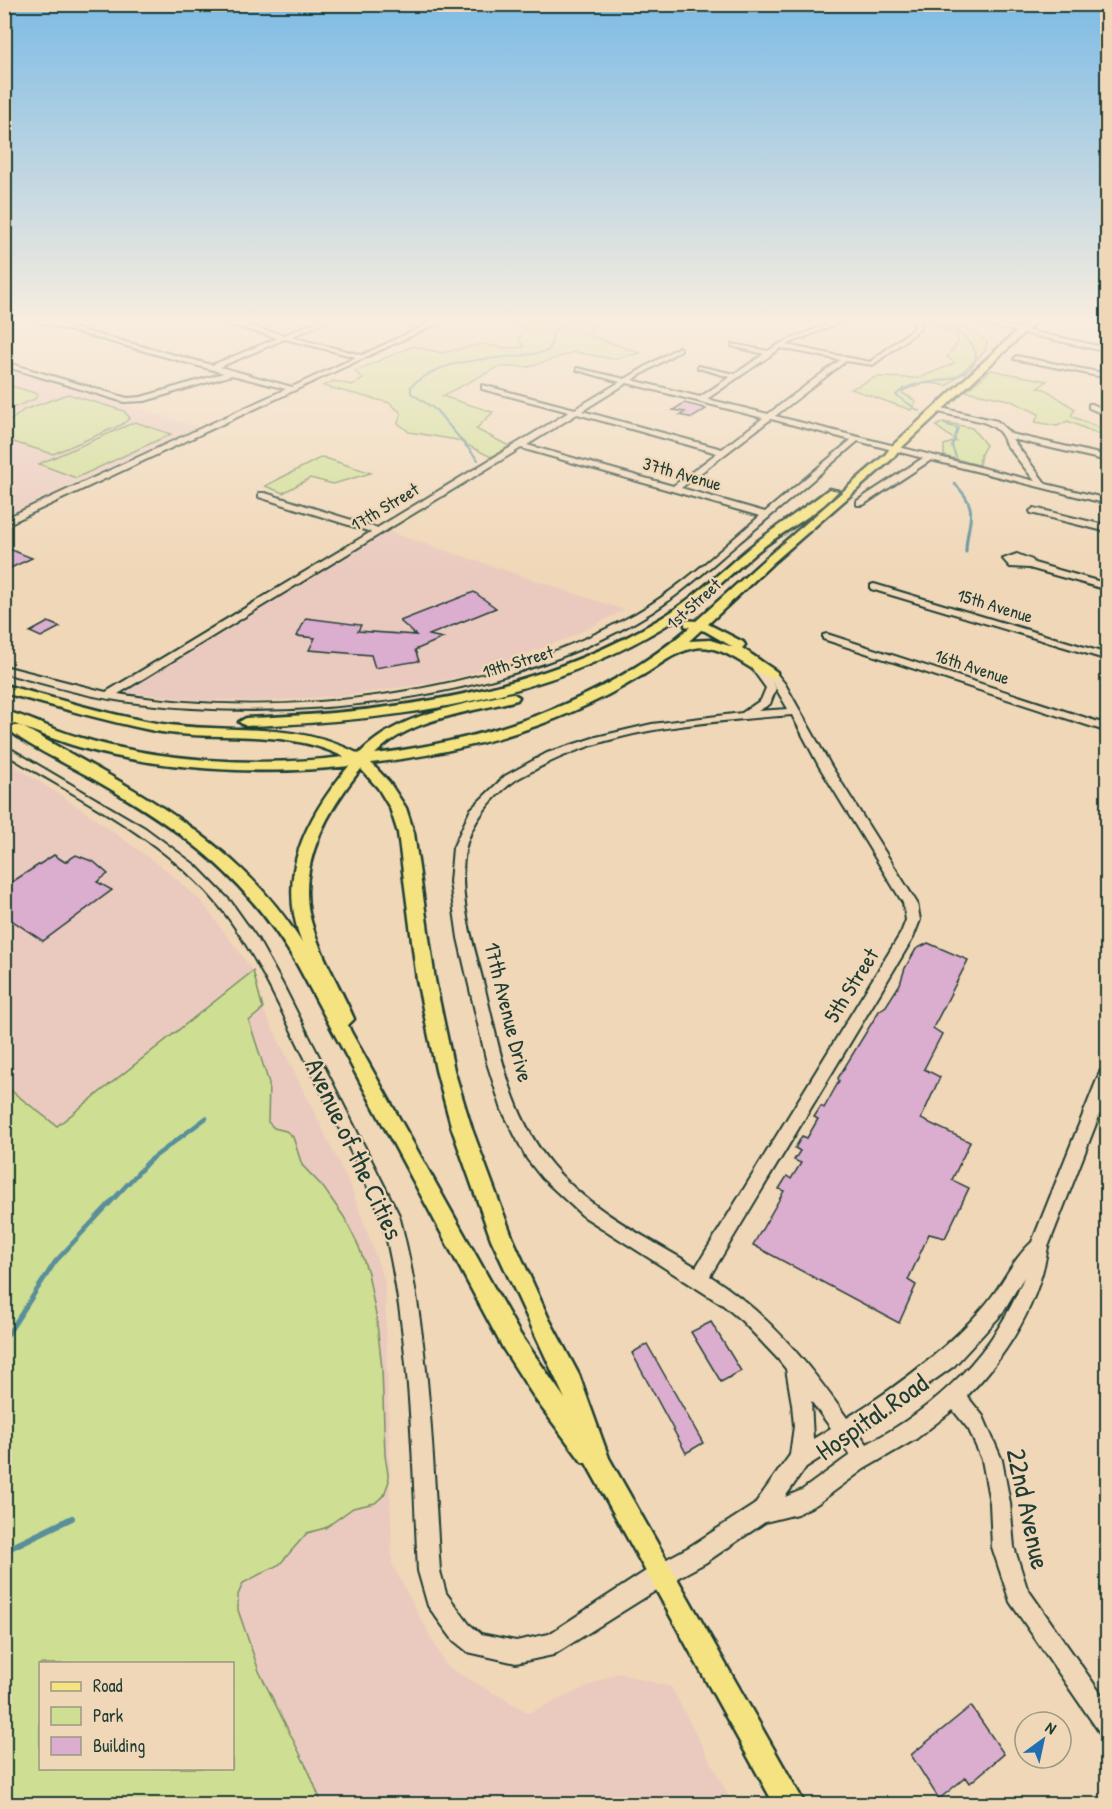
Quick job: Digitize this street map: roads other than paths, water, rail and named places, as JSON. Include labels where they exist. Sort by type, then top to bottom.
[{"type":"main road","points":[[894,449],[942,404]]},
{"type":"main road","name":"19th Street","points":[[87,710],[150,718],[220,723],[289,721],[377,714],[511,687],[585,661],[656,627],[692,602],[756,548],[881,453],[894,449]]},
{"type":"main road","name":"1st Street","points":[[360,760],[435,748],[533,722],[575,705],[638,673],[658,659],[827,508],[890,457],[894,449]]},
{"type":"main road","points":[[756,548],[727,579],[693,609],[692,616],[697,625],[771,673]]},
{"type":"main road","points":[[723,602],[720,618],[725,628],[731,636],[767,659],[771,673]]},
{"type":"main road","points":[[656,627],[673,622],[709,628],[754,654],[762,660],[771,673]]},
{"type":"main road","name":"Avenue of the Cities","points":[[374,1090],[337,997],[310,942],[301,911],[299,892],[303,861],[311,837],[360,760],[381,739],[398,730],[539,688],[588,666],[634,639]]},
{"type":"main road","points":[[533,722],[557,716],[604,697],[639,678],[688,644],[708,643],[748,658]]},
{"type":"main road","name":"Avenue of the Cities","points":[[4,689],[157,727],[303,737],[327,743],[360,760],[384,785],[398,808],[405,826],[426,980],[445,1070],[462,1129],[512,1262],[571,1383],[599,1464]]},
{"type":"main road","points":[[4,715],[46,732],[87,744],[177,762],[260,766],[360,760]]},
{"type":"main road","name":"Avenue of the Cities","points":[[4,723],[134,798],[207,847],[239,874],[269,907],[291,939],[512,1342],[544,1392],[599,1464],[782,1791]]},
{"type":"street","points":[[4,523],[260,404]]},
{"type":"street","points":[[550,404],[724,452]]},
{"type":"street","name":"17th Street","points":[[108,695],[585,404]]},
{"type":"street","points":[[719,404],[1107,502]]},
{"type":"street","points":[[674,489],[786,404]]},
{"type":"street","points":[[1092,406],[1107,414]]},
{"type":"street","points":[[937,409],[994,423],[1008,436],[1107,459]]},
{"type":"street","points":[[1008,436],[1008,441],[1043,486]]},
{"type":"street","name":"19th Street","points":[[108,695],[197,705],[291,705],[379,697],[451,685],[543,659],[636,618],[669,597],[856,439]]},
{"type":"street","name":"37th Avenue","points":[[519,445],[767,515]]},
{"type":"street","points":[[860,502],[928,458]]},
{"type":"street","points":[[262,495],[378,531]]},
{"type":"street","points":[[1034,511],[1107,529]]},
{"type":"street","points":[[1029,565],[1107,587]]},
{"type":"street","name":"15th Avenue","points":[[874,587],[1107,657]]},
{"type":"street","name":"16th Avenue","points":[[827,637],[1107,729]]},
{"type":"street","points":[[736,717],[761,705],[771,688],[748,658]]},
{"type":"street","points":[[4,669],[108,695]]},
{"type":"street","points":[[771,673],[780,684],[793,712]]},
{"type":"street","name":"17th Avenue Drive","points":[[793,712],[736,717],[626,733],[546,757],[502,782],[481,803],[464,832],[456,860],[456,874],[465,934],[491,1051],[507,1099],[526,1143],[548,1173],[584,1208],[699,1278],[751,1316],[793,1365],[864,1457]]},
{"type":"street","name":"5th Street","points":[[699,1278],[908,934],[913,920],[910,903],[793,712]]},
{"type":"street","name":"Avenue of the Cities","points":[[4,748],[120,820],[200,878],[226,906],[248,937],[294,1020],[390,1215],[400,1246],[410,1307],[429,1571],[436,1598],[449,1617],[461,1632],[476,1644],[516,1652],[538,1649],[563,1638],[660,1575]]},
{"type":"street","name":"Hospital Road","points":[[660,1575],[697,1555],[761,1512],[800,1502],[864,1457],[909,1432],[953,1395],[985,1361],[1014,1321],[1038,1269],[1040,1246],[1107,1072]]},
{"type":"street","name":"Hospital Road","points":[[761,1512],[799,1460],[845,1431],[947,1359],[994,1309],[1023,1261],[1040,1246]]},
{"type":"street","points":[[793,1365],[805,1427],[804,1444],[799,1460]]},
{"type":"street","name":"22nd Avenue","points":[[953,1395],[976,1424],[992,1460],[1000,1503],[1003,1547],[1018,1594],[1107,1725]]},
{"type":"waterway","points":[[428,404],[436,410],[478,460]]},
{"type":"waterway","points":[[910,404],[919,411]]},
{"type":"waterway","points":[[944,424],[958,428],[952,446],[956,457]]},
{"type":"waterway","points":[[955,484],[963,493],[970,509],[966,552]]},
{"type":"waterway","points":[[8,1334],[55,1262],[149,1161],[206,1118]]},
{"type":"waterway","points":[[4,1337],[9,1332]]},
{"type":"waterway","points":[[4,1551],[72,1518]]}]
